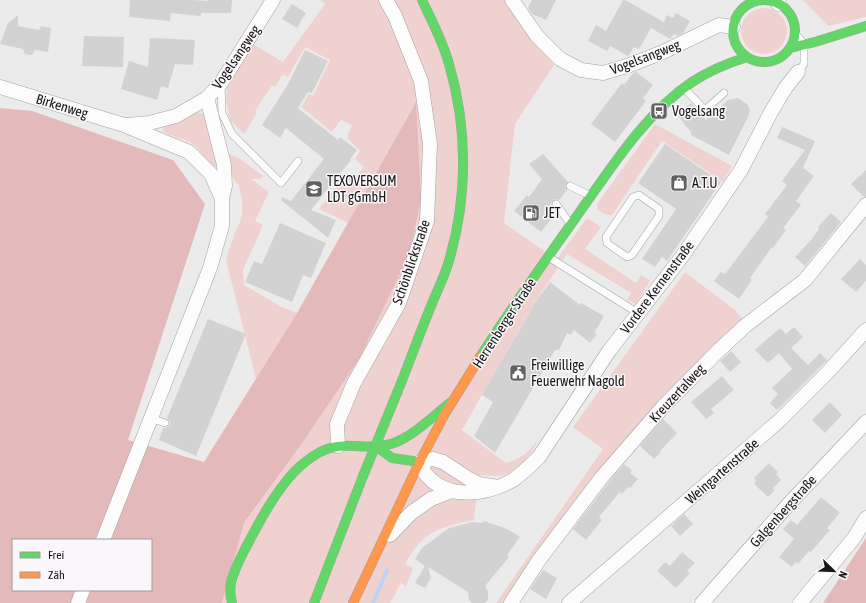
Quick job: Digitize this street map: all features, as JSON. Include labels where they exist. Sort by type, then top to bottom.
[{"type":"main road","points":[[314,603],[449,259],[460,212],[464,172],[464,139],[460,103],[442,41],[422,0]]},
{"type":"main road","points":[[726,46],[735,27],[743,9],[758,0],[778,2],[788,13],[796,28],[790,48],[783,55],[774,60],[764,62],[754,60],[747,57],[740,51],[736,44],[735,27],[734,5]]},
{"type":"main road","points":[[790,48],[866,26]]},
{"type":"main road","points":[[815,31],[838,34]]},
{"type":"main road","name":"Herrenberger Straße","points":[[353,603],[430,442],[490,343],[570,225],[632,141],[659,111],[684,88],[701,76],[724,64],[747,57]]},
{"type":"main road","name":"Herrenberger Straße","points":[[701,76],[714,61]]},
{"type":"main road","points":[[401,447],[432,417],[457,397]]},
{"type":"main road","points":[[232,603],[230,586],[236,569],[261,520],[280,488],[305,461],[326,449],[338,446],[358,445],[401,447],[420,462]]},
{"type":"main road","points":[[377,447],[392,458],[420,462]]},
{"type":"main road","points":[[305,603],[318,592]]},
{"type":"street","name":"Vogelsangweg","points":[[124,125],[149,123],[176,116],[207,98],[221,83],[273,0]]},
{"type":"street","name":"Schönblickstraße","points":[[338,446],[337,424],[354,383],[399,303],[427,222],[430,144],[421,80],[395,16],[386,0]]},
{"type":"street","name":"Vogelsangweg","points":[[512,0],[537,36],[560,59],[581,70],[603,73],[630,65],[663,52],[718,25],[735,27]]},
{"type":"street","name":"Vordere Kernenstraße","points":[[420,462],[425,473],[435,482],[452,491],[468,494],[484,491],[498,486],[512,480],[526,471],[539,457],[609,351],[681,258],[741,170],[771,112],[786,87],[798,72]]},
{"type":"street","name":"Birkenweg","points":[[0,87],[124,125],[189,152],[211,174],[222,199]]},
{"type":"street","points":[[103,539],[210,268],[222,226],[222,199],[225,186],[224,166],[207,98]]},
{"type":"street","name":"Kreuzertalweg","points":[[511,603],[539,560],[602,477],[662,408],[745,326],[805,280],[866,205]]},
{"type":"street","name":"Weingartenstraße","points":[[569,603],[780,420],[826,374],[866,330]]},
{"type":"street","name":"Galgenbergstraße","points":[[702,603],[787,506],[866,422]]},
{"type":"street","points":[[420,462],[433,459],[443,462],[479,484],[498,486]]},
{"type":"street","name":"Vordere Kernenstraße","points":[[379,547],[411,513],[431,499],[452,491]]},
{"type":"street","points":[[800,603],[854,538],[866,518]]},
{"type":"street","points":[[78,603],[83,591]]},
{"type":"lane","points":[[796,28],[804,44],[804,64],[798,72]]},
{"type":"lane","points":[[221,83],[222,113],[232,134],[281,183],[298,161]]},
{"type":"lane","points":[[684,88],[705,110],[724,92]]},
{"type":"lane","points":[[570,186],[591,196]]},
{"type":"lane","points":[[639,195],[659,210],[659,216],[632,255],[627,257],[607,243],[606,237],[633,197],[639,195]]},
{"type":"lane","points":[[556,204],[570,225]]},
{"type":"lane","points":[[548,256],[638,313]]},
{"type":"lane","points":[[150,418],[164,423]]},
{"type":"shaded area","points":[[320,0],[505,0],[554,65],[515,124],[504,223],[557,259],[587,218],[601,227],[585,249],[636,283],[641,275],[650,281],[636,304],[627,300],[631,293],[567,254],[535,302],[462,430],[506,463],[524,454],[538,440],[535,446],[527,459],[509,473],[495,476],[479,475],[474,520],[443,528],[429,535],[423,540],[405,564],[413,568],[406,586],[401,583],[390,603],[222,603],[244,523],[303,442],[359,359],[414,105],[348,223],[319,209],[346,174],[353,179],[364,167],[355,159],[360,151],[347,138],[352,125],[341,120],[332,132],[301,107],[309,94],[313,96],[330,60],[305,47],[288,77],[283,74],[275,87],[272,85],[255,111],[257,113],[244,134],[230,120],[226,99],[227,88],[253,44],[283,62],[325,4]]},
{"type":"shaded area","points":[[803,0],[866,0],[866,17],[828,26]]},
{"type":"shaded area","points":[[759,8],[769,8],[777,12],[783,18],[787,26],[787,36],[783,44],[777,50],[769,54],[759,54],[751,50],[745,44],[741,36],[741,26],[745,18],[751,12]]},
{"type":"shaded area","points":[[416,102],[421,200],[409,255],[359,359],[303,442],[244,523],[222,603],[0,603],[0,108],[32,111],[173,160],[205,204],[128,440],[204,462],[297,313]]},
{"type":"shaded area","points":[[197,112],[204,114],[218,163],[217,167],[210,164],[191,143],[163,131],[163,127]]},
{"type":"shaded area","points":[[655,124],[732,166],[723,182],[662,141],[612,215],[606,215],[598,210],[597,204]]},
{"type":"shaded area","points":[[229,154],[239,158],[263,176],[260,179],[251,179],[269,192],[255,221],[263,225],[243,270],[244,285],[282,307],[297,313],[256,379],[226,260],[242,213],[242,200],[239,185],[235,182],[231,175]]},
{"type":"shaded area","points":[[685,272],[735,310],[749,327],[620,461],[549,553],[519,603],[496,603],[603,449],[573,427]]},
{"type":"shaded area","points":[[866,538],[866,603],[823,603]]},
{"type":"building","points":[[130,0],[232,0],[231,13],[201,13],[201,16],[171,13],[170,21],[129,17]]},
{"type":"building","points":[[532,0],[556,0],[546,20],[532,14],[528,8]]},
{"type":"building","points":[[623,0],[664,22],[667,15],[673,18],[676,13],[690,21],[683,33],[678,36],[674,34],[670,39],[651,28],[639,49],[634,47],[628,56],[610,46],[607,51],[588,41],[596,25],[606,31]]},
{"type":"building","points":[[292,4],[306,13],[297,28],[282,19]]},
{"type":"building","points":[[18,15],[18,26],[39,30],[41,26],[51,28],[48,52],[35,50],[32,55],[25,54],[23,49],[0,44],[8,23]]},
{"type":"building","points":[[84,36],[124,37],[123,67],[82,66]]},
{"type":"building","points":[[150,38],[195,40],[193,65],[175,64],[168,88],[161,86],[157,100],[121,89],[129,61],[148,67]]},
{"type":"building","points":[[305,50],[328,61],[312,93],[308,92],[298,108],[338,140],[340,137],[357,150],[350,159],[351,160],[311,210],[336,220],[328,238],[281,200],[282,197],[291,201],[324,159],[286,128],[280,138],[262,125],[288,84]]},
{"type":"building","points":[[636,72],[653,85],[643,98],[646,101],[615,142],[591,124],[622,83],[624,85],[633,73]]},
{"type":"building","points":[[738,98],[748,105],[750,111],[729,155],[691,135],[691,132],[677,115],[691,103],[706,120],[728,100]]},
{"type":"building","points":[[782,127],[815,141],[803,168],[814,176],[796,201],[801,205],[783,228],[786,230],[750,278],[752,280],[739,299],[714,281],[721,272],[725,274],[768,217],[765,214],[787,185],[782,181],[805,150],[777,138]]},
{"type":"building","name":"A.T.U","points":[[665,144],[721,182],[667,261],[662,257],[655,267],[642,259],[676,209],[638,183]]},
{"type":"building","points":[[543,154],[568,182],[565,186],[567,190],[559,200],[555,199],[552,202],[551,205],[553,208],[548,214],[552,218],[541,232],[514,211],[527,195],[529,197],[542,179],[529,164]]},
{"type":"building","points":[[866,170],[866,197],[864,197],[851,184]]},
{"type":"building","points":[[831,213],[841,222],[805,266],[795,257],[812,239],[819,229],[818,227]]},
{"type":"building","points":[[280,223],[326,243],[311,278],[303,275],[292,302],[245,282],[254,261],[262,264]]},
{"type":"building","points":[[860,259],[866,265],[866,281],[856,292],[841,279]]},
{"type":"building","name":"Freiwillige Feuerwehr Nagold","points":[[550,282],[580,305],[581,303],[604,316],[594,333],[597,334],[590,343],[574,330],[571,335],[567,333],[559,350],[555,350],[495,453],[474,436],[493,402],[482,395],[536,301]]},
{"type":"building","points":[[208,319],[246,334],[196,456],[159,440],[163,428],[170,425],[167,418]]},
{"type":"building","points":[[794,327],[803,337],[791,348],[808,365],[820,353],[827,360],[777,410],[770,403],[778,394],[772,388],[792,369],[779,353],[768,363],[755,350],[780,328],[786,334]]},
{"type":"building","points":[[731,351],[741,362],[730,372],[720,361]]},
{"type":"building","points":[[722,376],[734,390],[711,409],[714,413],[706,419],[691,402]]},
{"type":"building","points":[[830,402],[842,415],[825,433],[812,420]]},
{"type":"building","points":[[663,419],[677,433],[654,459],[640,446]]},
{"type":"building","points":[[769,463],[778,472],[776,474],[781,480],[773,488],[775,490],[768,497],[754,484],[756,481],[754,478]]},
{"type":"building","points":[[624,464],[632,470],[630,473],[638,479],[622,494],[620,492],[599,517],[602,520],[586,540],[573,529]]},
{"type":"building","points":[[821,497],[840,513],[827,528],[830,530],[811,552],[809,551],[798,564],[796,562],[792,567],[779,557],[794,539],[783,529],[791,520],[797,525]]},
{"type":"building","points":[[684,514],[693,524],[680,536],[671,526]]},
{"type":"building","points":[[484,521],[507,529],[520,537],[507,555],[509,557],[485,586],[488,591],[488,600],[485,603],[472,603],[469,600],[468,592],[428,567],[431,578],[425,588],[415,583],[425,566],[415,559],[422,548],[449,528],[472,522],[482,523]]},
{"type":"building","points":[[682,552],[695,563],[687,571],[690,573],[676,588],[657,571],[665,562],[670,566]]},
{"type":"building","points":[[543,570],[557,578],[546,599],[530,589]]},
{"type":"waterway","points":[[373,603],[387,570]]},
{"type":"traffic: fast","points":[[397,393],[448,264],[455,239],[462,189],[462,139],[460,114],[455,89],[444,48],[422,0]]},
{"type":"traffic: fast","points":[[764,0],[776,3],[786,9],[792,19],[795,31],[792,43],[786,53],[776,59],[764,62],[752,59],[742,53],[736,43],[733,31],[736,19],[742,9],[752,3],[764,0]]},
{"type":"traffic: fast","points":[[790,48],[866,26]]},
{"type":"traffic: fast","points":[[480,357],[526,288],[600,183],[642,128],[674,95],[692,82],[705,74],[747,57]]},
{"type":"traffic: fast","points":[[363,476],[397,393]]},
{"type":"traffic: fast","points":[[232,603],[230,592],[231,582],[240,559],[260,520],[286,481],[297,469],[313,456],[328,448],[345,446],[369,447],[395,443],[412,433],[451,402]]},
{"type":"traffic: fast","points":[[377,447],[392,458],[420,462]]},
{"type":"traffic: fast","points":[[314,603],[363,476]]},
{"type":"traffic: slow","points":[[353,603],[420,461],[446,412],[480,357]]},
{"type":"place","name":"Vogelsang","points":[[659,111]]},
{"type":"place","name":"A.T.U","points":[[679,183]]},
{"type":"place","name":"TEXOVERSUM LDT gGmbH","points":[[314,189]]},
{"type":"place","name":"JET","points":[[531,213]]},
{"type":"place","name":"Freiwillige Feuerwehr Nagold","points":[[518,373]]}]
